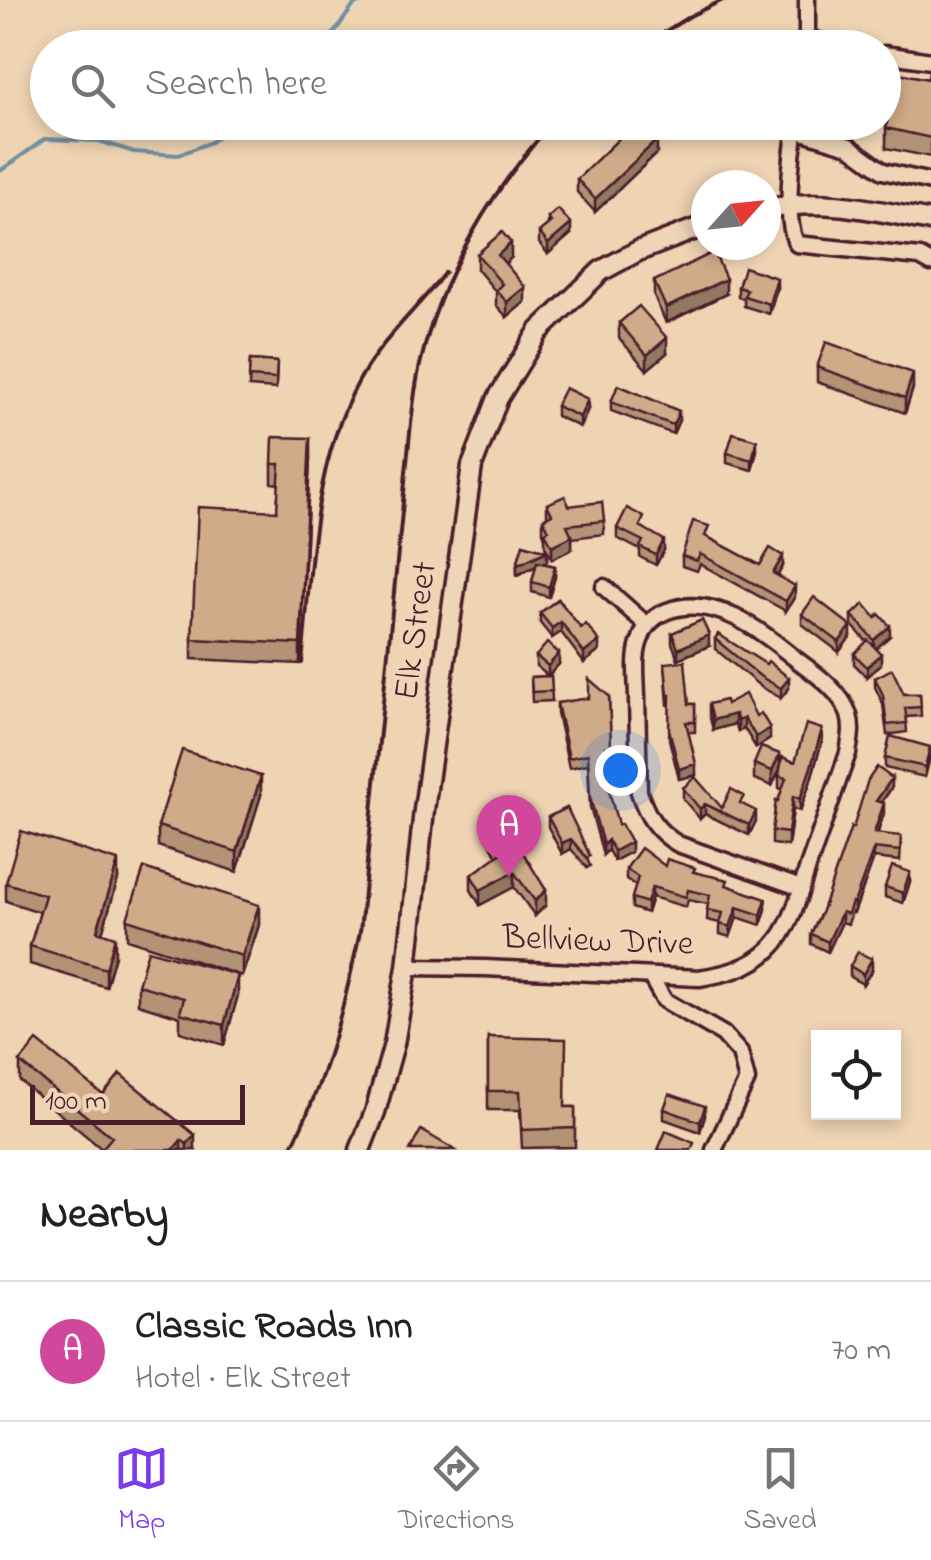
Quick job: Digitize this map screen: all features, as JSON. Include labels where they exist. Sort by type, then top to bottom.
[{"type":"main road","points":[[781,206],[845,205],[931,222]]},
{"type":"main road","name":"Elk Street","points":[[360,1150],[394,1044],[408,967],[424,810],[472,466],[498,398],[539,331],[602,272],[638,250],[691,231]]},
{"type":"street","points":[[807,0],[807,30]]},
{"type":"street","points":[[901,57],[931,61]]},
{"type":"street","points":[[794,140],[791,204],[793,238],[797,244],[920,257],[931,263]]},
{"type":"street","points":[[832,140],[884,171],[931,182]]},
{"type":"street","points":[[604,588],[647,625],[636,661],[639,792],[646,812],[660,833],[678,844],[801,888]]},
{"type":"street","name":"Bellview Drive","points":[[408,967],[699,978],[730,973],[751,963],[770,949],[786,929],[848,754],[852,732],[849,714],[840,698],[819,677],[772,640],[728,613],[683,605],[660,614],[647,625]]},
{"type":"street","points":[[651,977],[664,1000],[723,1034],[740,1053],[747,1080],[714,1150]]},
{"type":"building","points":[[931,72],[931,138],[901,131],[901,73],[928,79]]},
{"type":"building","points":[[617,140],[657,140],[595,199],[577,179]]},
{"type":"building","points":[[558,209],[571,224],[548,244],[539,232]]},
{"type":"building","points":[[502,232],[511,243],[498,255],[525,287],[507,302],[496,290],[502,284],[477,254]]},
{"type":"building","points":[[697,260],[718,260],[726,279],[666,308],[654,281]]},
{"type":"building","points":[[744,267],[777,278],[769,304],[744,296],[747,290],[738,287]]},
{"type":"building","points":[[639,306],[667,338],[647,355],[619,323]]},
{"type":"building","points":[[826,342],[913,373],[905,398],[817,367]]},
{"type":"building","points":[[250,360],[277,362],[276,379],[249,377]]},
{"type":"building","points":[[618,385],[679,411],[673,425],[611,402]]},
{"type":"building","points":[[565,388],[588,399],[580,417],[556,406]]},
{"type":"building","points":[[733,433],[757,440],[752,460],[727,453]]},
{"type":"building","points":[[273,437],[310,438],[300,644],[192,639],[198,507],[277,511],[280,464],[272,464]]},
{"type":"building","points":[[565,496],[569,506],[602,502],[604,521],[567,525],[572,536],[552,546],[543,519],[552,514],[547,504]]},
{"type":"building","points":[[627,508],[644,517],[640,526],[664,540],[656,555],[640,547],[643,541],[617,528]]},
{"type":"building","points":[[693,521],[709,526],[705,536],[760,565],[770,548],[783,556],[773,573],[795,586],[786,601],[700,554],[697,561],[682,556]]},
{"type":"building","points":[[523,544],[547,551],[517,565]]},
{"type":"building","points":[[537,562],[555,566],[549,587],[532,582]]},
{"type":"building","points":[[814,597],[851,626],[839,642],[802,614]]},
{"type":"building","points":[[558,599],[581,628],[586,624],[599,641],[584,653],[561,622],[552,628],[540,613]]},
{"type":"building","points":[[864,604],[890,626],[874,640],[852,615]]},
{"type":"building","points":[[702,620],[709,635],[678,649],[672,633]]},
{"type":"building","points":[[718,634],[766,664],[768,661],[789,678],[781,688],[761,677],[715,639]]},
{"type":"building","points":[[868,640],[881,654],[867,667],[854,654]]},
{"type":"building","points":[[547,643],[559,653],[548,666],[536,656]]},
{"type":"building","points":[[685,661],[689,704],[695,704],[695,722],[686,722],[696,764],[679,769],[669,729],[670,695],[665,663]]},
{"type":"building","points":[[892,669],[904,694],[920,694],[921,707],[905,708],[907,723],[887,725],[883,695],[875,678]]},
{"type":"building","points":[[551,676],[552,691],[532,692],[531,677]]},
{"type":"building","points":[[589,679],[609,696],[611,747],[605,747],[606,779],[618,825],[631,842],[614,851],[608,840],[603,845],[590,797],[588,754],[569,758],[557,703],[589,698]]},
{"type":"building","points":[[745,694],[756,716],[761,713],[770,728],[756,737],[744,718],[738,721],[735,714],[713,720],[709,704],[725,700],[726,704]]},
{"type":"building","points":[[806,724],[822,729],[810,770],[800,799],[793,796],[788,833],[772,831],[776,800],[786,778],[779,776],[782,757],[795,762]]},
{"type":"building","points":[[890,736],[930,747],[925,767],[885,758]]},
{"type":"building","points":[[761,747],[780,754],[772,771],[754,764]]},
{"type":"building","points":[[182,750],[261,776],[237,852],[158,826]]},
{"type":"building","points":[[877,767],[892,778],[876,801],[884,803],[874,833],[901,836],[900,851],[874,848],[854,903],[848,914],[842,912],[828,942],[811,934],[868,780]]},
{"type":"building","points":[[695,777],[722,808],[731,789],[744,796],[740,803],[756,811],[749,825],[705,804],[700,809],[683,788]]},
{"type":"building","points":[[567,808],[590,856],[587,858],[571,839],[562,843],[548,817]]},
{"type":"building","points":[[501,817],[546,890],[535,901],[514,872],[480,890],[471,875],[503,852],[489,826]]},
{"type":"building","points":[[21,831],[118,861],[97,931],[115,937],[106,969],[30,946],[45,895],[6,883]]},
{"type":"building","points":[[641,848],[665,866],[667,859],[695,868],[693,872],[728,880],[726,885],[766,899],[761,915],[737,907],[730,927],[720,924],[723,913],[707,910],[710,895],[688,890],[686,897],[652,887],[647,903],[632,898],[638,877],[626,869]]},
{"type":"building","points":[[892,866],[910,872],[903,893],[885,887]]},
{"type":"building","points":[[144,868],[259,905],[242,956],[127,919]]},
{"type":"building","points":[[148,950],[238,975],[224,1025],[180,1013],[184,998],[138,985]]},
{"type":"building","points":[[858,952],[872,959],[863,974],[850,966]]},
{"type":"building","points":[[488,1037],[566,1039],[565,1107],[575,1107],[575,1128],[522,1130],[520,1091],[488,1091]]},
{"type":"building","points":[[37,1041],[103,1095],[120,1074],[195,1135],[187,1144],[181,1140],[173,1150],[101,1150],[112,1137],[20,1062]]},
{"type":"building","points":[[669,1094],[705,1106],[700,1122],[664,1109]]},
{"type":"building","points":[[421,1130],[455,1150],[410,1150]]},
{"type":"building","points":[[666,1131],[694,1143],[691,1150],[658,1150]]},
{"type":"waterway","points":[[336,30],[354,5],[367,0]]},
{"type":"waterway","points":[[0,171],[44,140]]},
{"type":"waterway","points":[[72,140],[99,141],[134,152],[178,155],[214,140]]},
{"type":"railway","points":[[668,30],[723,0]]},
{"type":"railway","points":[[290,1150],[332,1043],[360,932],[420,365],[441,298],[471,235],[538,140]]},
{"type":"railway","points":[[302,663],[312,549],[335,436],[367,367],[445,272]]},
{"type":"place","name":"Classic Roads Inn","points":[[509,877]]}]
